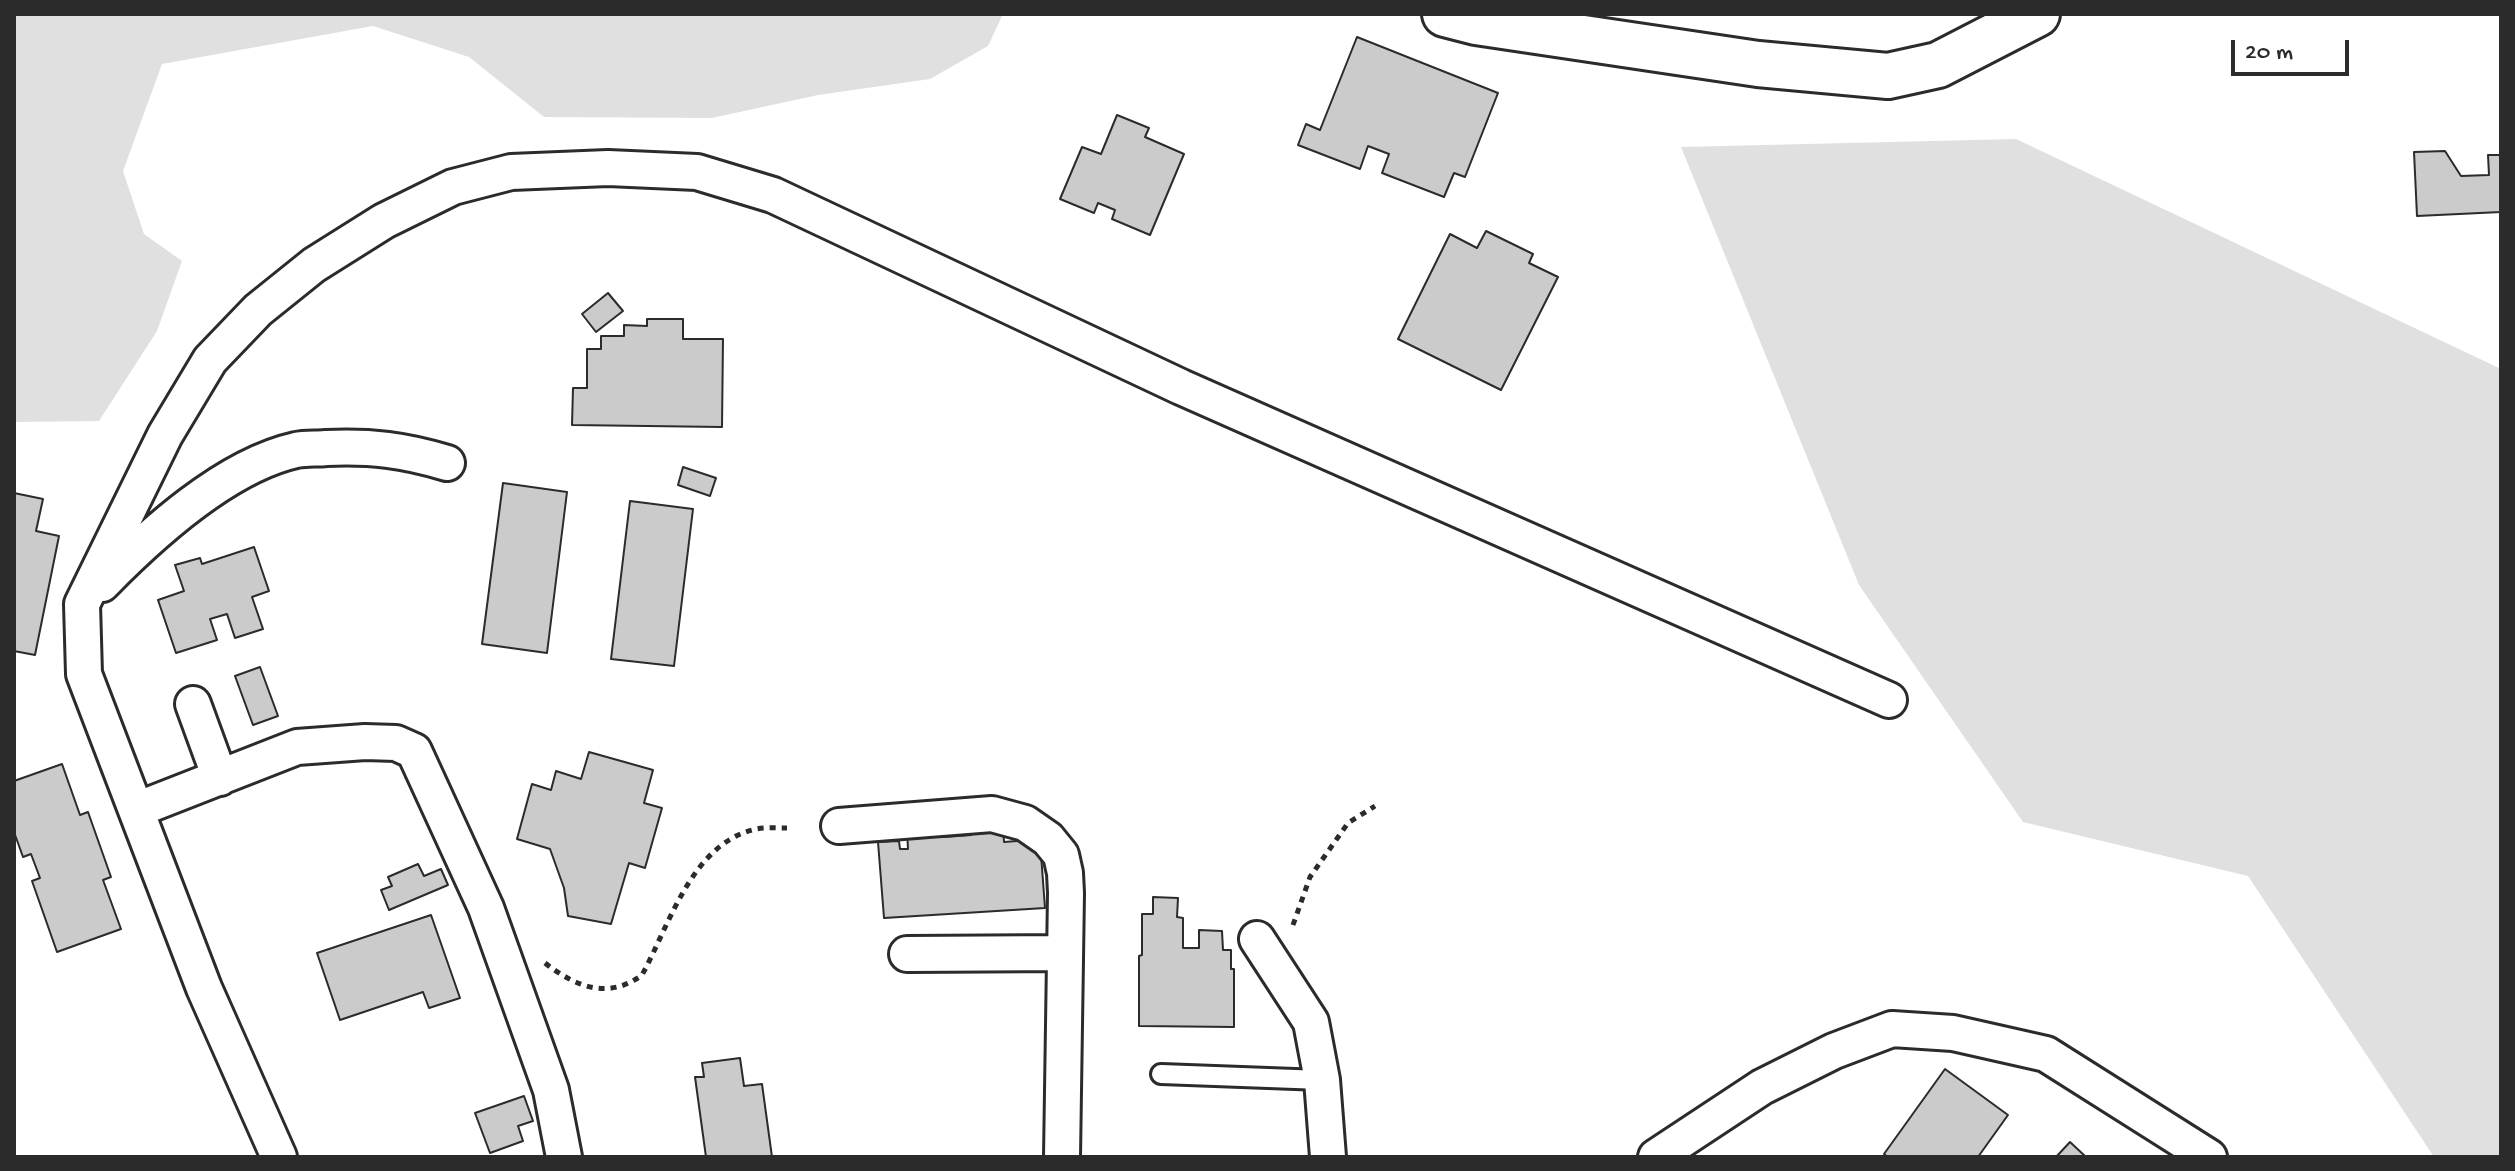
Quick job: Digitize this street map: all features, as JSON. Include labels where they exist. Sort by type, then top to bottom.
[{"type":"street","points":[[1445,14],[1492,25],[1758,64],[1888,76],[1938,65],[2037,14]]},
{"type":"street","points":[[279,1157],[204,988],[84,674],[82,604],[165,435],[210,360],[258,310],[314,265],[384,221],[453,187],[511,172],[608,168],[697,172],[773,195],[1181,387],[1889,700]]},
{"type":"street","points":[[82,604],[146,538],[234,476],[270,457],[299,449],[356,446],[415,453],[447,463]]},
{"type":"street","points":[[193,704],[220,778]]},
{"type":"street","points":[[136,810],[297,747],[396,743],[414,751],[486,908],[551,1090],[564,1157]]},
{"type":"street","points":[[839,826],[992,814],[1025,823],[1048,839],[1061,855],[1065,873],[1062,1157]]},
{"type":"street","points":[[1257,939],[1311,1022],[1322,1080],[1328,1157]]},
{"type":"street","points":[[907,954],[1065,953]]},
{"type":"street","points":[[1656,1157],[1762,1087],[1834,1051],[1892,1029],[1953,1033],[2046,1054],[2209,1157]]},
{"type":"lane","points":[[1161,1074],[1322,1080]]},
{"type":"path","points":[[1278,968],[1310,877],[1348,823],[1375,806]]},
{"type":"path","points":[[540,958],[561,975],[603,991],[629,984],[642,975],[689,883],[708,857],[729,840],[756,829],[787,828]]},
{"type":"shaded area","points":[[14,14],[1003,14],[988,46],[930,79],[818,95],[712,118],[544,117],[469,57],[373,26],[162,64],[123,171],[144,234],[182,261],[157,331],[99,421],[14,422]]},
{"type":"shaded area","points":[[2016,139],[2501,369],[2501,1157],[2434,1157],[2248,876],[2023,822],[1859,585],[1681,147]]},
{"type":"building","points":[[1357,37],[1498,93],[1465,177],[1454,173],[1444,197],[1382,173],[1389,154],[1368,146],[1360,169],[1298,145],[1306,124],[1320,130]]},
{"type":"building","points":[[1117,115],[1149,128],[1145,137],[1184,154],[1150,235],[1112,219],[1115,210],[1098,203],[1094,213],[1060,199],[1082,147],[1101,154]]},
{"type":"building","points":[[2445,151],[2461,176],[2489,175],[2488,155],[2501,155],[2501,212],[2417,216],[2414,152]]},
{"type":"building","points":[[1486,231],[1533,254],[1529,263],[1558,277],[1501,390],[1398,339],[1450,234],[1477,248]]},
{"type":"building","points":[[608,293],[623,311],[596,332],[582,314]]},
{"type":"building","points":[[647,319],[683,319],[683,339],[723,339],[722,427],[572,425],[573,388],[587,388],[587,349],[601,349],[601,336],[624,336],[624,325],[647,326]]},
{"type":"building","points":[[683,467],[716,478],[710,496],[678,485]]},
{"type":"building","points":[[503,483],[567,492],[547,653],[482,644]]},
{"type":"building","points":[[14,493],[43,499],[36,531],[59,536],[35,655],[14,651]]},
{"type":"building","points":[[630,501],[693,509],[674,666],[611,659]]},
{"type":"building","points":[[254,547],[269,591],[252,597],[263,629],[235,638],[227,614],[210,619],[217,640],[176,653],[158,600],[184,591],[175,565],[200,558],[202,564]]},
{"type":"building","points":[[260,667],[278,716],[253,725],[235,676]]},
{"type":"building","points":[[589,752],[653,770],[644,803],[662,808],[645,868],[629,863],[611,924],[568,916],[564,888],[550,849],[517,839],[532,784],[551,790],[556,771],[581,779]]},
{"type":"building","points":[[62,764],[80,815],[88,812],[111,877],[103,880],[121,929],[57,952],[32,881],[40,878],[31,854],[23,857],[14,832],[14,781]]},
{"type":"building","points":[[1003,825],[1004,842],[1017,841],[1016,835],[1040,841],[1045,908],[884,918],[878,842],[899,841],[900,849],[908,849],[907,831],[943,829],[944,837],[971,835],[970,827]]},
{"type":"building","points":[[418,864],[424,876],[441,869],[448,885],[389,910],[381,890],[392,886],[388,877]]},
{"type":"building","points":[[1153,897],[1178,898],[1177,917],[1183,918],[1183,948],[1199,948],[1199,930],[1222,931],[1223,950],[1231,950],[1231,969],[1234,969],[1234,1027],[1139,1026],[1142,914],[1153,914]]},
{"type":"building","points":[[431,915],[460,998],[429,1008],[423,992],[340,1020],[317,953]]},
{"type":"building","points":[[740,1058],[744,1086],[762,1084],[772,1157],[706,1157],[695,1077],[704,1077],[702,1063]]},
{"type":"building","points":[[1945,1069],[2008,1115],[1978,1157],[1888,1157],[1884,1154]]},
{"type":"building","points":[[524,1096],[533,1121],[518,1126],[523,1141],[490,1153],[475,1113]]},
{"type":"building","points":[[2070,1142],[2086,1157],[2056,1157]]}]
